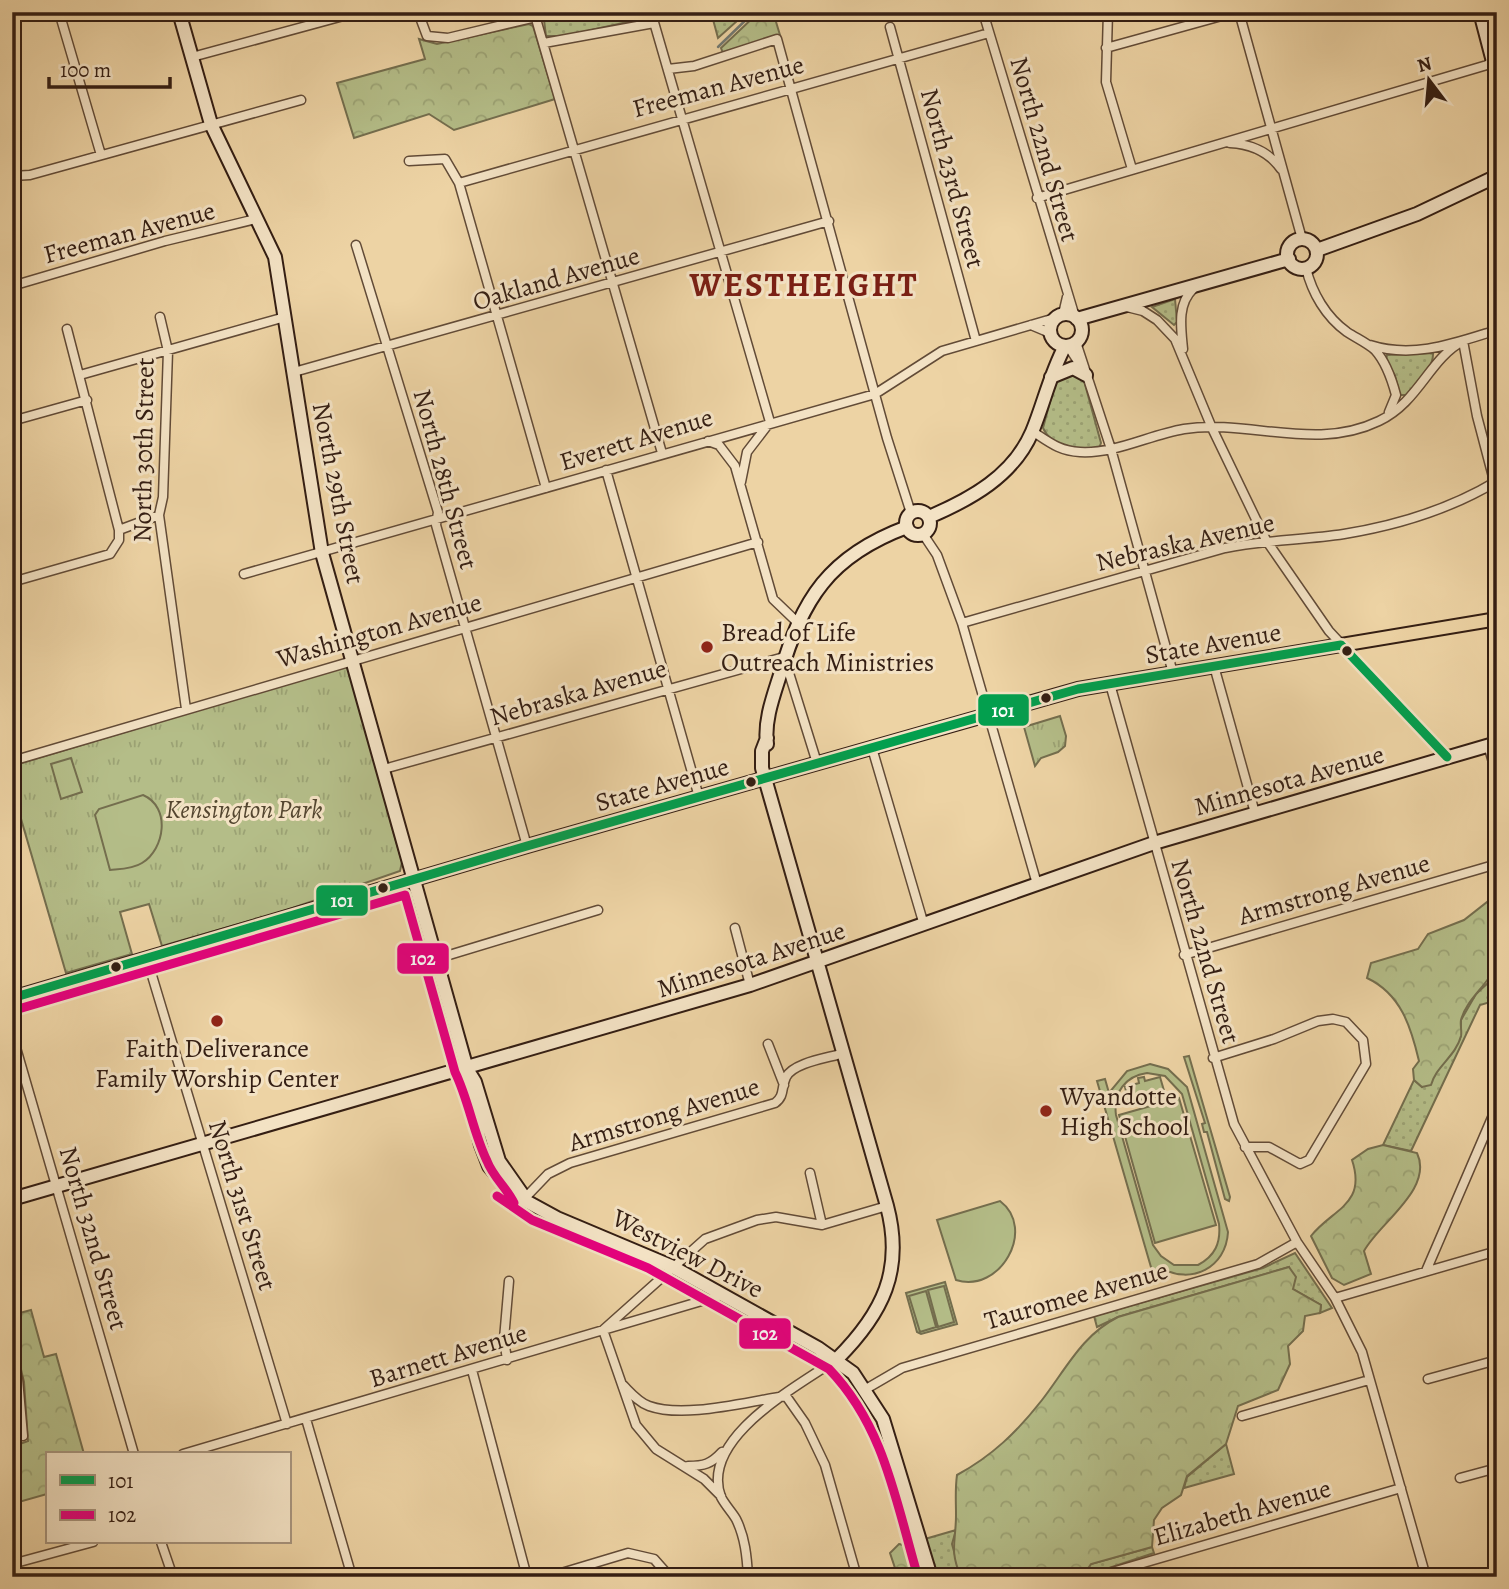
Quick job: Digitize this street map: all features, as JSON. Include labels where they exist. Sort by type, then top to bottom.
[{"type":"main road","name":"State Avenue","points":[[12,998],[527,846],[1078,689],[1497,619]]},
{"type":"street","points":[[60,12],[101,155]]},
{"type":"street","name":"North 29th Street","points":[[179,12],[211,124],[275,257],[322,553],[467,1069]]},
{"type":"street","points":[[192,57],[358,12]]},
{"type":"street","points":[[418,12],[427,36],[448,38],[535,15],[557,12]]},
{"type":"street","points":[[650,12],[770,422],[747,453],[741,482]]},
{"type":"street","name":"North 22nd Street","points":[[983,12],[1067,297],[1067,331],[1086,375],[1111,449],[1173,673]]},
{"type":"street","points":[[1108,12],[1106,82],[1132,169]]},
{"type":"street","points":[[1106,48],[1238,12],[1273,128],[1302,239]]},
{"type":"street","points":[[1479,12],[1495,60],[1497,77]]},
{"type":"street","points":[[535,15],[576,147],[612,283],[662,453]]},
{"type":"street","points":[[544,43],[654,23]]},
{"type":"street","name":"North 23rd Street","points":[[890,27],[976,341]]},
{"type":"street","name":"Freeman Avenue","points":[[459,183],[576,147],[989,33]]},
{"type":"street","points":[[668,69],[694,66],[777,39],[829,221],[874,394],[911,513]]},
{"type":"street","points":[[1037,198],[1224,144],[1495,60]]},
{"type":"street","points":[[12,176],[30,175],[301,100]]},
{"type":"street","points":[[1224,144],[1253,147],[1265,153],[1283,172],[1290,191]]},
{"type":"street","points":[[410,161],[445,159],[459,183],[495,318],[546,488]]},
{"type":"street","points":[[1317,250],[1417,214],[1497,176]]},
{"type":"street","name":"Freeman Avenue","points":[[12,286],[165,241],[256,219]]},
{"type":"street","name":"Oakland Avenue","points":[[294,372],[495,318],[829,221]]},
{"type":"street","points":[[1302,239],[1311,242],[1317,250],[1315,261],[1306,268],[1294,266],[1289,259],[1290,246],[1302,239]]},
{"type":"street","name":"North 28th Street","points":[[356,245],[438,512],[437,519],[465,626],[527,846]]},
{"type":"street","points":[[1031,326],[1067,331],[1115,307],[1289,259]]},
{"type":"street","points":[[1306,268],[1326,312],[1336,324],[1365,343],[1380,358],[1396,395],[1393,407],[1379,421]]},
{"type":"street","points":[[1183,352],[1184,298],[1206,281]]},
{"type":"street","points":[[1115,307],[1143,311],[1157,320],[1183,352],[1212,428],[1266,540],[1341,645],[1447,757]]},
{"type":"street","name":"North 30th Street","points":[[160,317],[168,351],[163,497],[159,516],[186,709]]},
{"type":"street","points":[[80,375],[285,317]]},
{"type":"street","name":"Everett Avenue","points":[[244,574],[705,440],[874,394],[932,356],[976,341],[1031,326],[1067,331]]},
{"type":"street","points":[[12,582],[110,554],[119,540],[119,530],[67,329]]},
{"type":"street","points":[[1365,343],[1406,351],[1434,348],[1497,330]]},
{"type":"street","points":[[929,517],[961,504],[993,481],[1016,458],[1032,430],[1067,331]]},
{"type":"street","points":[[1032,430],[1063,450],[1091,452],[1186,429],[1212,428],[1326,436],[1379,421],[1413,395],[1446,352],[1463,341]]},
{"type":"street","points":[[1463,341],[1477,415],[1497,492]]},
{"type":"street","points":[[1049,381],[1073,368],[1086,375]]},
{"type":"street","points":[[12,421],[86,400]]},
{"type":"street","points":[[705,440],[725,451],[741,482],[773,599],[797,622]]},
{"type":"street","points":[[606,470],[699,797]]},
{"type":"street","name":"Nebraska Avenue","points":[[962,623],[1143,571],[1266,540],[1341,534],[1398,523],[1452,506],[1495,482]]},
{"type":"street","points":[[923,512],[929,517],[929,529],[923,534],[915,535],[907,527],[906,519],[911,513],[923,512]]},
{"type":"street","points":[[119,530],[159,516]]},
{"type":"street","points":[[686,1466],[703,1466],[713,1462],[742,1427],[837,1359],[863,1329],[889,1284],[894,1264],[895,1242],[887,1206],[766,778],[770,766],[766,738],[771,705],[797,622],[830,574],[851,554],[877,538],[907,527]]},
{"type":"street","points":[[923,534],[937,555],[962,623],[1037,884]]},
{"type":"street","name":"Washington Avenue","points":[[12,761],[758,542]]},
{"type":"street","points":[[784,657],[817,763]]},
{"type":"street","name":"Nebraska Avenue","points":[[384,769],[784,657]]},
{"type":"street","points":[[1214,666],[1255,813]]},
{"type":"street","name":"North 22nd Street","points":[[1110,684],[1230,1112],[1245,1147],[1297,1242],[1335,1298],[1362,1352],[1426,1577]]},
{"type":"street","points":[[1492,744],[1497,776]]},
{"type":"street","name":"Minnesota Avenue","points":[[12,1199],[750,985],[1154,843],[1492,744]]},
{"type":"street","points":[[872,748],[924,925]]},
{"type":"street","name":"Armstrong Avenue","points":[[1184,955],[1497,864]]},
{"type":"street","points":[[436,959],[598,910]]},
{"type":"street","points":[[735,928],[750,985]]},
{"type":"street","name":"North 31st Street","points":[[147,959],[288,1423]]},
{"type":"street","points":[[1213,1058],[1274,1040],[1318,1021],[1333,1019],[1346,1022],[1363,1040],[1366,1064],[1309,1160],[1300,1164],[1269,1147],[1245,1147]]},
{"type":"street","name":"North 32nd Street","points":[[12,1034],[133,1452]]},
{"type":"street","points":[[768,1044],[784,1085]]},
{"type":"street","name":"Armstrong Avenue","points":[[525,1198],[548,1174],[558,1168],[775,1103],[780,1099],[786,1077],[796,1068],[844,1053]]},
{"type":"street","name":"Westview Drive","points":[[467,1069],[475,1082],[499,1161],[525,1198],[557,1218],[671,1266],[725,1294],[837,1359],[866,1389],[883,1419],[931,1577]]},
{"type":"street","points":[[1426,1271],[1497,1106]]},
{"type":"street","points":[[810,1173],[822,1225]]},
{"type":"street","points":[[748,1577],[744,1540],[736,1520],[721,1496],[686,1466],[656,1449],[636,1425],[603,1330],[645,1295],[671,1266],[705,1239],[757,1220],[776,1217],[822,1225],[887,1206]]},
{"type":"street","name":"Tauromee Avenue","points":[[866,1389],[902,1368],[1258,1264],[1297,1242]]},
{"type":"street","points":[[1335,1298],[1497,1251]]},
{"type":"street","points":[[507,1360],[504,1339],[509,1281]]},
{"type":"street","name":"Barnett Avenue","points":[[190,1452],[725,1294]]},
{"type":"street","points":[[12,1360],[18,1379],[23,1436]]},
{"type":"street","points":[[1428,1380],[1497,1360]]},
{"type":"street","points":[[472,1370],[527,1577]]},
{"type":"street","points":[[1242,1416],[1369,1380]]},
{"type":"street","points":[[620,1382],[648,1406],[669,1410],[704,1408],[786,1396]]},
{"type":"street","points":[[786,1396],[805,1423],[825,1465],[857,1577]]},
{"type":"street","points":[[636,1425],[648,1406]]},
{"type":"street","points":[[306,1419],[352,1577]]},
{"type":"street","points":[[721,1496],[721,1462],[727,1447]]},
{"type":"street","points":[[1460,1478],[1497,1468]]},
{"type":"street","name":"Elizabeth Avenue","points":[[1095,1577],[1401,1488]]},
{"type":"street","points":[[12,1564],[86,1544]]},
{"type":"street","points":[[162,1544],[173,1577]]},
{"type":"street","points":[[548,1577],[628,1553],[654,1559],[670,1577]]},
{"type":"green space","points":[[572,12],[644,12],[645,18],[565,36],[546,36],[544,20]]},
{"type":"green space","points":[[711,12],[747,12],[718,38]]},
{"type":"green space","points":[[759,12],[773,12],[780,35],[723,53],[721,48]]},
{"type":"green space","points":[[529,24],[533,26],[555,99],[454,130],[429,114],[354,138],[337,83],[425,59],[419,39],[437,44]]},
{"type":"green space","points":[[1175,299],[1177,322],[1174,325],[1152,307]]},
{"type":"green space","points":[[1433,353],[1431,365],[1424,376],[1406,395],[1400,395],[1395,376],[1386,360],[1387,355]]},
{"type":"green space","points":[[1065,373],[1083,377],[1101,443],[1099,448],[1067,447],[1053,440],[1043,428],[1056,379]]},
{"type":"green space","name":"Kensington Park","points":[[348,665],[388,799],[391,824],[402,862],[400,871],[281,912],[162,946],[149,904],[120,912],[132,954],[66,973],[12,788],[12,766]]},
{"type":"green space","points":[[1060,716],[1066,736],[1065,746],[1058,752],[1041,758],[1035,766],[1024,727]]},
{"type":"green space","points":[[71,758],[82,792],[61,799],[51,764]]},
{"type":"green space","points":[[143,795],[152,801],[161,818],[162,828],[156,848],[150,857],[138,865],[110,870],[95,815],[99,809]]},
{"type":"green space","points":[[1497,875],[1497,961],[1490,977],[1464,1012],[1461,1036],[1455,1049],[1437,1072],[1431,1085],[1422,1087],[1414,1080],[1413,1069],[1419,1061],[1408,1024],[1388,993],[1367,978],[1371,963],[1418,949],[1428,934],[1464,920],[1492,898],[1488,881]]},
{"type":"green space","points":[[1497,962],[1497,1000],[1480,1005],[1411,1151],[1383,1145],[1414,1080],[1422,1087],[1452,1053],[1461,1036],[1461,1020],[1476,994],[1488,983]]},
{"type":"green space","points":[[1189,1056],[1229,1201],[1225,1199],[1207,1132],[1204,1132],[1202,1124],[1205,1123],[1184,1057]]},
{"type":"green space","points":[[1150,1064],[1168,1069],[1187,1087],[1228,1232],[1226,1245],[1214,1264],[1195,1274],[1172,1273],[1161,1268],[1164,1279],[1155,1281],[1097,1081],[1105,1079],[1109,1093],[1127,1071]],"holes":[[[1147,1073],[1165,1076],[1182,1094],[1219,1224],[1216,1248],[1198,1265],[1174,1265],[1161,1256],[1153,1245],[1116,1115],[1119,1093],[1132,1078]]]},
{"type":"green space","points":[[1144,1077],[1145,1081],[1160,1077],[1165,1094],[1129,1104],[1125,1087],[1139,1083],[1138,1078]]},
{"type":"green space","points":[[1179,1098],[1216,1225],[1155,1243],[1119,1115]]},
{"type":"green space","points":[[1383,1145],[1417,1153],[1420,1166],[1418,1180],[1412,1192],[1364,1251],[1371,1274],[1344,1285],[1332,1278],[1311,1236],[1351,1197],[1355,1187],[1352,1160],[1368,1149]]},
{"type":"green space","points":[[1000,1201],[1011,1213],[1015,1227],[1014,1242],[1008,1256],[999,1269],[987,1278],[972,1282],[956,1280],[937,1220]]},
{"type":"green space","points":[[1295,1253],[1332,1308],[1320,1313],[1321,1305],[1293,1289],[1289,1267],[1118,1317],[1097,1327],[1094,1316],[1263,1268]]},
{"type":"green space","points":[[1289,1267],[1296,1277],[1293,1289],[1321,1305],[1320,1313],[1305,1316],[1303,1331],[1288,1346],[1290,1364],[1278,1390],[1238,1406],[1226,1444],[1187,1476],[1181,1495],[1162,1508],[1154,1520],[1152,1547],[1091,1564],[1082,1577],[961,1577],[954,1553],[957,1475],[982,1460],[1023,1423],[1094,1333],[1118,1317]]},
{"type":"green space","points":[[945,1282],[957,1324],[921,1334],[917,1332],[906,1293]]},
{"type":"green space","points":[[944,1286],[954,1322],[938,1327],[928,1290]]},
{"type":"green space","points":[[926,1291],[936,1327],[920,1332],[909,1296]]},
{"type":"green space","points":[[31,1310],[44,1357],[56,1354],[83,1452],[46,1452],[46,1494],[12,1504],[17,1445],[28,1441],[24,1382],[12,1332],[12,1315]]},
{"type":"green space","points":[[1226,1444],[1234,1474],[1184,1488],[1187,1477]]},
{"type":"green space","points":[[956,1530],[952,1544],[961,1577],[937,1577],[925,1539]]},
{"type":"green space","points":[[899,1544],[912,1547],[922,1577],[898,1577],[890,1553]]},
{"type":"green space","points":[[1152,1547],[1154,1553],[1082,1577],[1091,1564]]},
{"type":"waterway","points":[[718,47],[754,12]]},
{"type":"transit line","name":"101","points":[[1341,645],[1447,757]]},
{"type":"transit line","name":"101","points":[[12,998],[527,846],[1078,689],[1341,645]]},
{"type":"transit line","name":"102","points":[[15,1010],[405,895],[455,1072],[478,1139],[490,1167],[514,1203]]},
{"type":"transit line","name":"102","points":[[497,1196],[532,1220],[648,1268],[829,1369],[848,1392],[876,1441],[895,1494],[918,1577]]},
{"type":"place","name":"Bread of Life Outreach Ministries","points":[[707,647]]},
{"type":"place","name":"Faith Deliverance Family Worship Center","points":[[217,1021]]},
{"type":"place","name":"Wyandotte High School","points":[[1046,1111]]},
{"type":"district","name":"WESTHEIGHT","points":[[804,284]]}]
